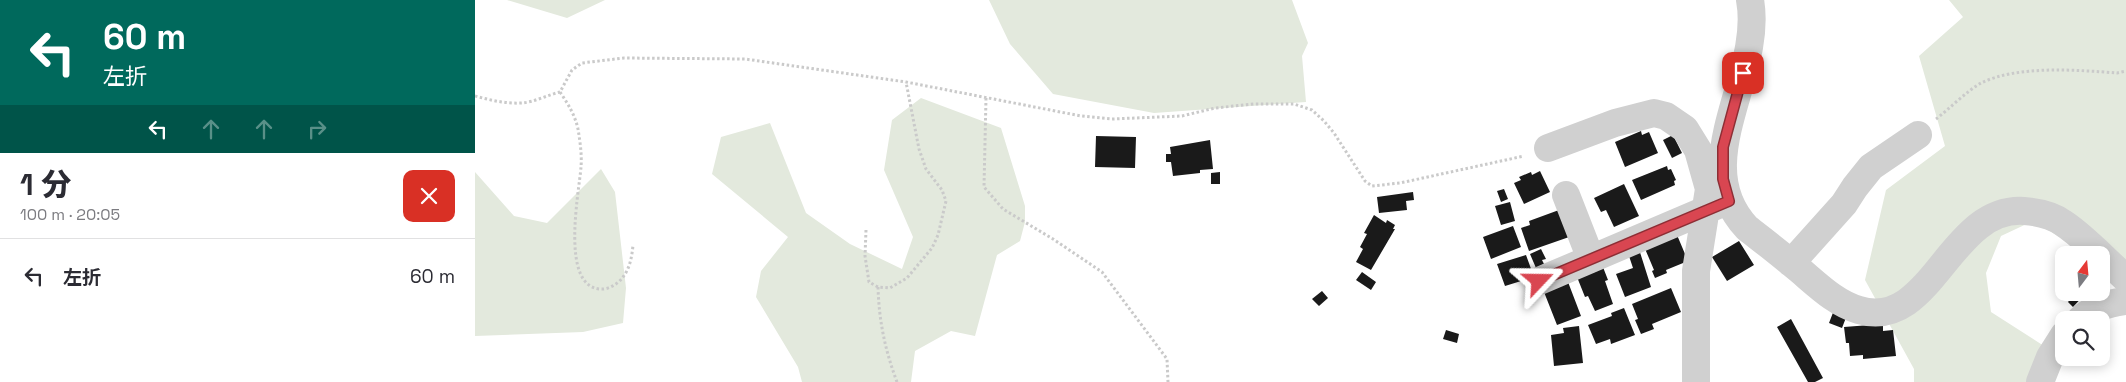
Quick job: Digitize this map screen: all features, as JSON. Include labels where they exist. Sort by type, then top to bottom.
[{"type":"street","points":[[1696,382],[1696,271],[1717,205],[1723,179],[1723,147],[1750,48],[1752,24],[1750,0]]},
{"type":"street","points":[[1547,148],[1642,115],[1654,113],[1666,116],[1685,129],[1698,150],[1709,189],[1717,205],[1735,215],[1747,228],[1839,303],[1860,311],[1876,313],[1891,311],[1908,301],[1919,292],[1963,239],[1981,224],[2014,210],[2037,212],[2062,222],[2090,246]]},
{"type":"street","points":[[1791,263],[1844,204],[1871,167],[1918,135]]},
{"type":"street","points":[[1566,195],[1591,259]]},
{"type":"street","points":[[1539,281],[1717,205]]},
{"type":"street","points":[[2110,264],[2126,279]]},
{"type":"street","points":[[2092,311],[2115,302],[2126,301]]},
{"type":"street","points":[[2040,382],[2055,349]]},
{"type":"path","points":[[475,96],[493,101],[523,103],[560,92],[572,70],[583,64],[624,58],[745,59],[906,82],[1081,116],[1112,119],[1182,116],[1215,108],[1254,104],[1294,104],[1312,110],[1324,121],[1334,133],[1365,182],[1372,186],[1400,183],[1519,157],[1547,148]]},
{"type":"path","points":[[1918,135],[1981,83],[2003,76],[2043,70],[2117,73],[2126,71]]},
{"type":"path","points":[[866,230],[865,256],[869,282],[878,287],[890,288],[907,278],[920,264],[935,241],[946,202],[942,190],[926,169],[919,149],[906,82]]},
{"type":"path","points":[[560,92],[572,110],[578,129],[581,164],[574,221],[576,250],[581,278],[588,285],[600,289],[610,287],[621,281],[627,272],[633,245]]},
{"type":"path","points":[[986,98],[984,187],[1003,209],[1102,272],[1167,359],[1168,382]]},
{"type":"path","points":[[878,287],[879,320],[887,356],[897,382]]},
{"type":"shaded area","points":[[507,0],[605,0],[567,18]]},
{"type":"shaded area","points":[[989,0],[1292,0],[1308,43],[1302,56],[1306,102],[1154,113],[1053,94],[1010,44]]},
{"type":"shaded area","points":[[1949,0],[2126,0],[2126,277],[2110,267],[2110,246],[2075,246],[2033,221],[2001,236],[1986,273],[1991,312],[2044,346],[2037,382],[1914,382],[1914,369],[1865,280],[1886,190],[1945,146],[1919,56],[1963,17]]},
{"type":"shaded area","points":[[921,98],[1001,128],[1025,206],[1025,222],[1020,241],[997,255],[975,336],[951,331],[915,351],[911,382],[802,382],[798,367],[756,297],[761,271],[788,237],[712,174],[721,137],[770,123],[806,213],[850,244],[902,269],[913,237],[884,170],[892,120]]},
{"type":"shaded area","points":[[601,169],[615,192],[626,288],[623,323],[583,332],[475,336],[475,172],[514,216],[547,223]]},
{"type":"building","points":[[1641,131],[1642,135],[1649,132],[1658,153],[1625,167],[1615,142]]},
{"type":"building","points":[[1673,135],[1682,153],[1672,158],[1663,140]]},
{"type":"building","points":[[1096,136],[1136,137],[1135,168],[1095,167]]},
{"type":"building","points":[[1210,140],[1213,169],[1200,170],[1200,173],[1173,176],[1171,162],[1166,162],[1166,154],[1171,154],[1170,147]]},
{"type":"building","points":[[1667,166],[1668,170],[1671,169],[1676,180],[1674,181],[1675,185],[1641,200],[1632,180]]},
{"type":"building","points":[[1540,171],[1550,192],[1524,204],[1514,183],[1521,180],[1519,177],[1531,172],[1532,175]]},
{"type":"building","points":[[1220,172],[1220,184],[1211,184],[1211,173]]},
{"type":"building","points":[[1624,184],[1639,216],[1614,227],[1606,210],[1601,212],[1594,198]]},
{"type":"building","points":[[1504,189],[1508,199],[1501,202],[1497,191]]},
{"type":"building","points":[[1413,192],[1414,200],[1406,201],[1407,210],[1379,213],[1377,197]]},
{"type":"building","points":[[1510,202],[1515,221],[1501,225],[1495,206]]},
{"type":"building","points":[[1559,210],[1572,236],[1529,251],[1521,228],[1530,225],[1529,221]]},
{"type":"building","points":[[1374,215],[1386,223],[1387,220],[1395,225],[1393,229],[1395,229],[1371,270],[1356,262],[1363,249],[1360,247],[1367,234],[1364,233]]},
{"type":"building","points":[[1513,226],[1521,247],[1491,259],[1483,237]]},
{"type":"building","points":[[1677,235],[1688,261],[1666,270],[1667,273],[1655,278],[1652,271],[1654,270],[1643,244]]},
{"type":"building","points":[[1739,241],[1754,265],[1727,281],[1712,257]]},
{"type":"building","points":[[1638,246],[1651,287],[1625,297],[1616,274],[1633,268],[1627,250]]},
{"type":"building","points":[[1541,249],[1546,259],[1542,260],[1544,264],[1536,268],[1530,254]]},
{"type":"building","points":[[1526,255],[1534,277],[1505,286],[1497,264]]},
{"type":"building","points":[[1601,262],[1608,280],[1605,281],[1613,304],[1595,311],[1588,296],[1585,297],[1575,272]]},
{"type":"building","points":[[1362,272],[1376,282],[1371,290],[1356,280]]},
{"type":"building","points":[[1568,282],[1581,316],[1557,325],[1544,292]]},
{"type":"building","points":[[1671,288],[1681,312],[1652,324],[1654,329],[1641,334],[1635,320],[1638,319],[1632,304]]},
{"type":"building","points":[[1322,291],[1328,298],[1319,306],[1312,299]]},
{"type":"building","points":[[2069,301],[2079,301],[2073,307]]},
{"type":"building","points":[[1624,308],[1635,335],[1611,344],[1610,339],[1596,344],[1588,325],[1612,316],[1611,313]]},
{"type":"building","points":[[1834,310],[1847,315],[1842,328],[1829,323]]},
{"type":"building","points":[[1791,319],[1823,378],[1815,382],[1808,382],[1777,327]]},
{"type":"building","points":[[1883,324],[1883,331],[1893,330],[1896,356],[1863,359],[1863,355],[1850,356],[1849,343],[1846,343],[1844,327]]},
{"type":"building","points":[[1579,326],[1583,363],[1554,366],[1551,335],[1564,333],[1563,328]]},
{"type":"building","points":[[1446,330],[1459,334],[1457,343],[1443,339]]},
{"type":"route","points":[[1539,281],[1729,201],[1723,179],[1723,147],[1743,73]]}]
